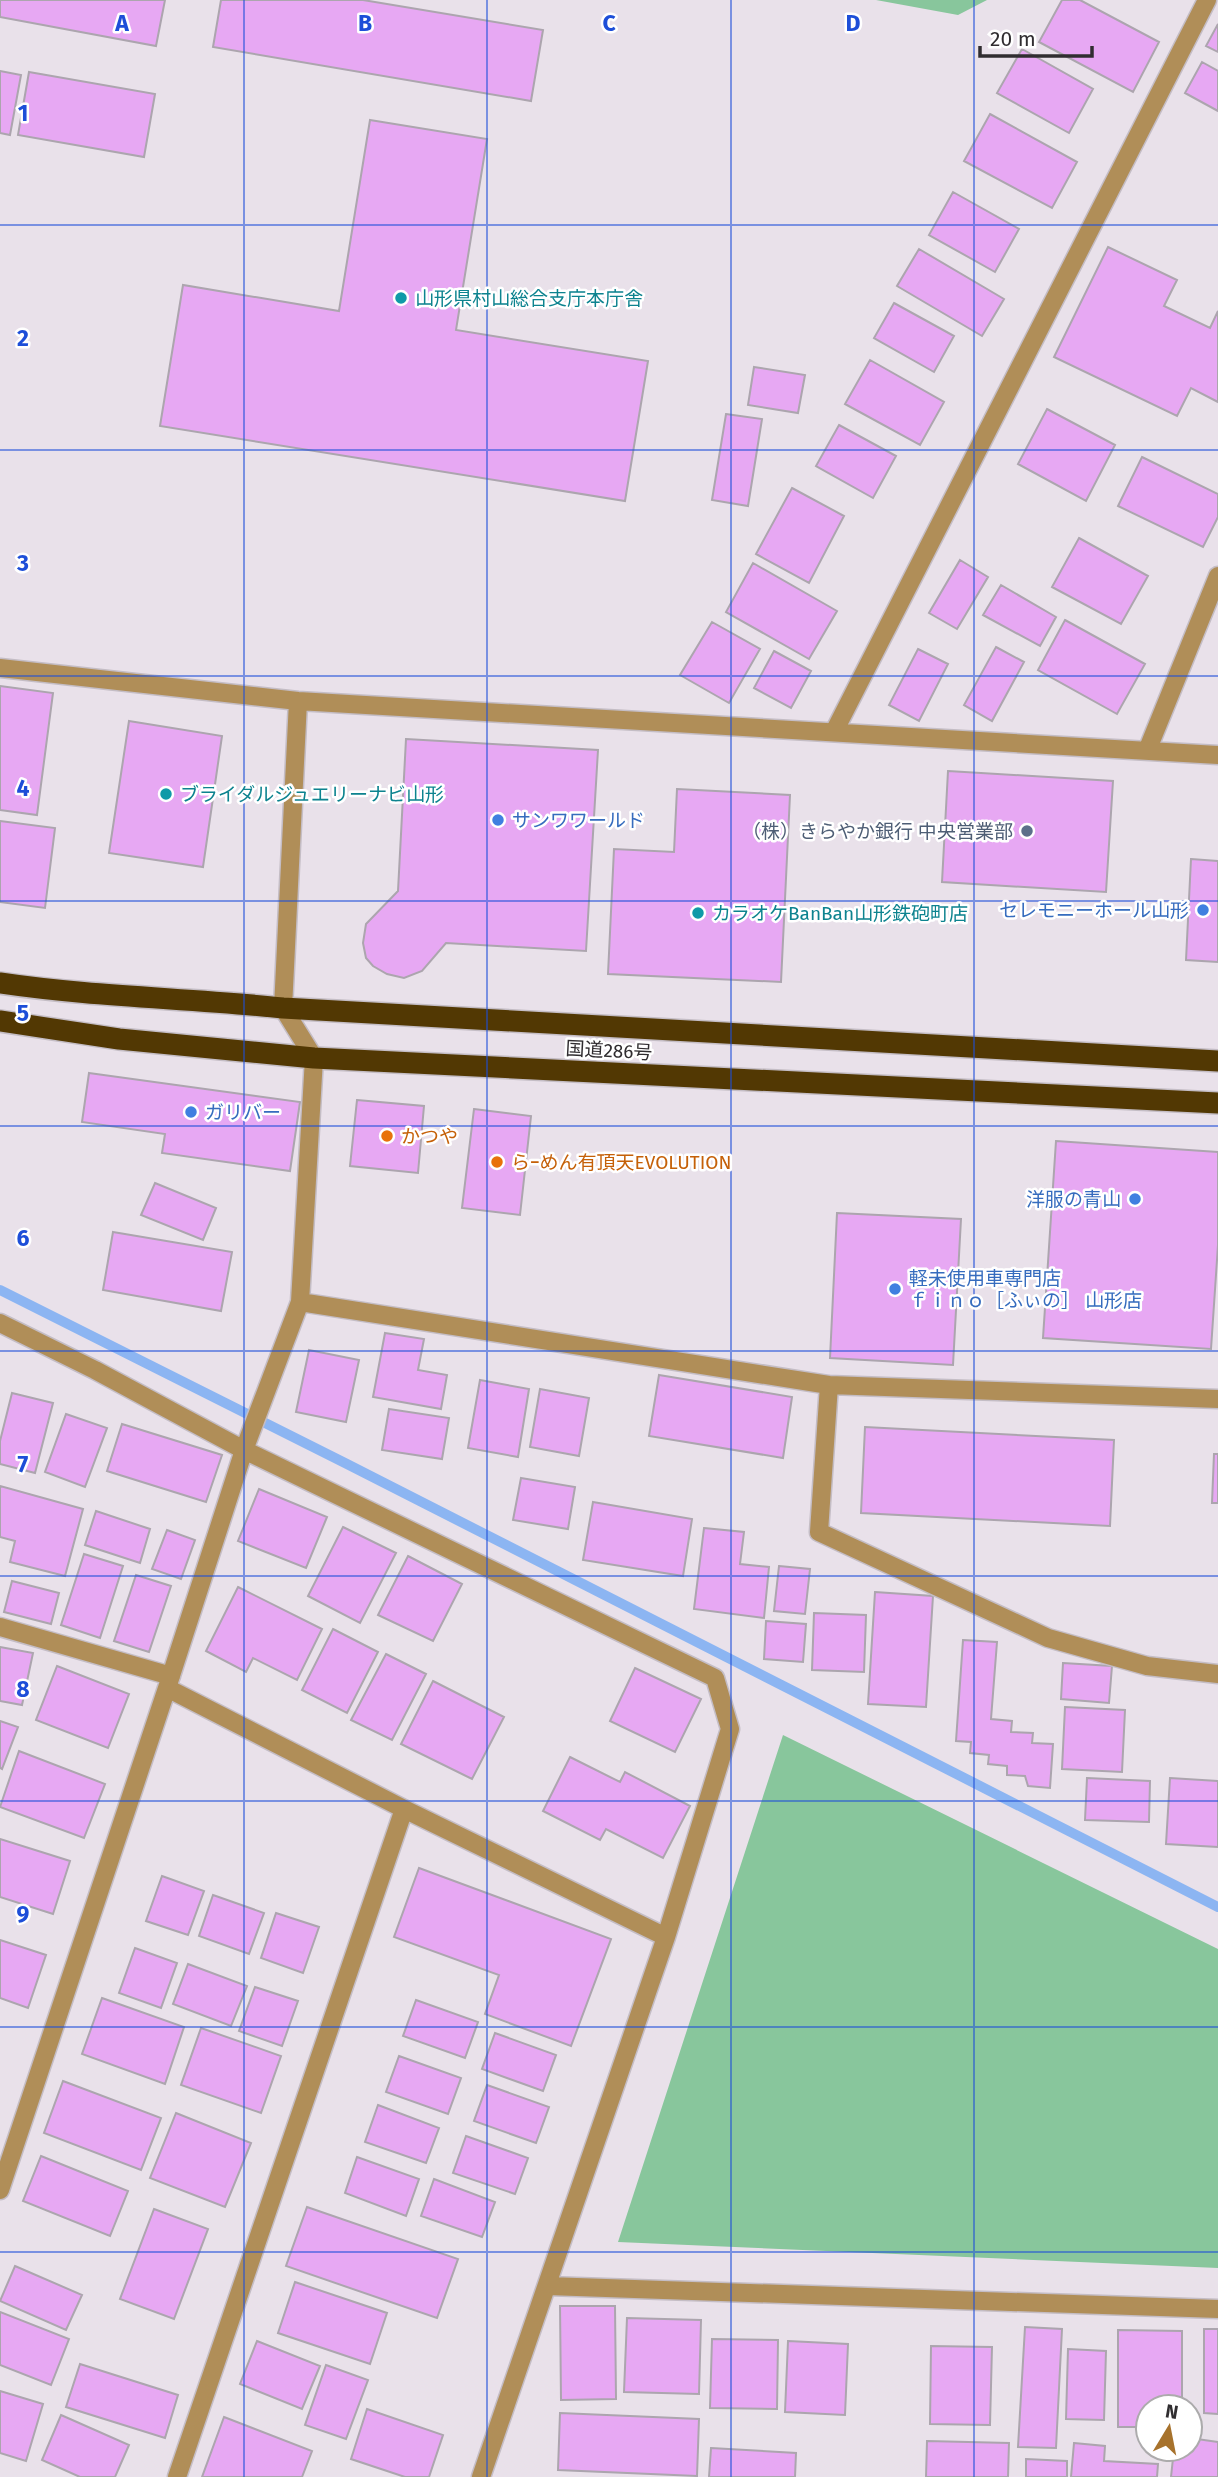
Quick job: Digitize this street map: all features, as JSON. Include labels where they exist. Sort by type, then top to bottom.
[{"type":"highway","name":"国道286号","points":[[0,983],[283,1008],[1218,1060]]},
{"type":"highway","name":"国道286号","points":[[0,1021],[119,1039],[314,1058],[1218,1103]]},
{"type":"street","points":[[834,732],[1207,0]]},
{"type":"street","points":[[1147,751],[1218,576]]},
{"type":"street","points":[[0,668],[298,701],[1218,755]]},
{"type":"street","points":[[0,2190],[244,1450],[300,1302],[314,1058],[283,1008],[298,701]]},
{"type":"street","points":[[300,1302],[829,1385],[1218,1399]]},
{"type":"street","points":[[0,1323],[95,1370],[244,1450],[715,1678],[730,1729],[666,1937],[481,2477]]},
{"type":"street","points":[[829,1385],[819,1532],[1048,1638],[1147,1666],[1218,1674]]},
{"type":"street","points":[[0,1627],[169,1682],[404,1809],[666,1937]]},
{"type":"street","points":[[177,2477],[404,1809]]},
{"type":"street","points":[[548,2286],[1218,2309]]},
{"type":"green space","points":[[876,0],[987,0],[958,15]]},
{"type":"green space","points":[[783,1735],[1218,1949],[1218,2268],[618,2242]]},
{"type":"building","points":[[0,0],[165,0],[156,46],[0,17]]},
{"type":"building","points":[[221,0],[363,0],[543,30],[531,101],[213,47]]},
{"type":"building","points":[[1062,0],[1080,0],[1159,42],[1133,92],[1039,42]]},
{"type":"building","points":[[1218,24],[1218,52],[1206,46]]},
{"type":"building","points":[[1022,49],[1093,89],[1069,133],[997,93]]},
{"type":"building","points":[[1202,62],[1218,71],[1218,111],[1185,93]]},
{"type":"building","points":[[0,71],[21,75],[10,135],[0,133]]},
{"type":"building","points":[[29,72],[155,94],[144,157],[18,135]]},
{"type":"building","points":[[990,114],[1077,162],[1052,208],[964,161]]},
{"type":"building","name":"山形県村山総合支庁本庁舎","points":[[370,120],[487,139],[456,330],[648,361],[625,501],[160,426],[183,285],[339,311]]},
{"type":"building","points":[[953,192],[1019,229],[995,272],[929,235]]},
{"type":"building","points":[[1108,247],[1177,280],[1164,306],[1210,328],[1218,311],[1218,402],[1191,388],[1177,416],[1054,357]]},
{"type":"building","points":[[919,249],[1004,299],[982,336],[897,286]]},
{"type":"building","points":[[894,303],[954,336],[934,372],[874,338]]},
{"type":"building","points":[[870,360],[944,402],[920,445],[845,404]]},
{"type":"building","points":[[754,367],[805,375],[798,413],[748,405]]},
{"type":"building","points":[[1047,409],[1115,445],[1086,501],[1018,464]]},
{"type":"building","points":[[726,414],[762,419],[748,506],[712,500]]},
{"type":"building","points":[[839,425],[896,456],[873,498],[816,466]]},
{"type":"building","points":[[1142,457],[1218,494],[1218,517],[1203,547],[1118,506]]},
{"type":"building","points":[[792,488],[844,516],[809,583],[756,554]]},
{"type":"building","points":[[1079,538],[1148,576],[1121,624],[1052,587]]},
{"type":"building","points":[[960,560],[988,577],[957,629],[929,613]]},
{"type":"building","points":[[753,563],[837,611],[809,659],[726,612]]},
{"type":"building","points":[[1001,585],[1056,617],[1040,646],[983,615]]},
{"type":"building","points":[[1065,620],[1145,664],[1117,714],[1038,670]]},
{"type":"building","points":[[712,622],[760,649],[729,703],[680,675]]},
{"type":"building","points":[[996,647],[1024,662],[992,721],[964,705]]},
{"type":"building","points":[[918,649],[948,664],[919,721],[889,705]]},
{"type":"building","points":[[774,651],[811,671],[791,708],[754,688]]},
{"type":"building","points":[[0,686],[53,693],[37,815],[0,810]]},
{"type":"building","name":"ブライダルジュエリーナビ山形","points":[[129,721],[222,736],[203,867],[109,853]]},
{"type":"building","name":"サンワワールド","points":[[406,739],[598,750],[586,951],[446,943],[422,971],[404,978],[387,974],[373,966],[366,958],[363,943],[366,924],[398,891]]},
{"type":"building","name":"（株）きらやか銀行 中央営業部","points":[[948,771],[1113,781],[1106,892],[942,882]]},
{"type":"building","name":"カラオケBanBan山形鉄砲町店","points":[[677,789],[790,795],[781,982],[608,974],[614,849],[674,852]]},
{"type":"building","points":[[0,821],[55,828],[45,908],[0,902]]},
{"type":"building","name":"セレモニーホール山形","points":[[1191,859],[1218,861],[1218,962],[1186,960]]},
{"type":"building","name":"ガリバー","points":[[89,1073],[300,1102],[290,1171],[162,1153],[165,1134],[82,1122]]},
{"type":"building","name":"かつや","points":[[357,1100],[424,1106],[418,1173],[350,1166]]},
{"type":"building","name":"らｰめん有頂天EVOLUTION","points":[[474,1109],[531,1116],[520,1215],[462,1208]]},
{"type":"building","name":"洋服の青山","points":[[1056,1141],[1218,1152],[1218,1245],[1211,1349],[1043,1338]]},
{"type":"building","points":[[155,1183],[216,1208],[203,1240],[141,1215]]},
{"type":"building","name":"軽未使用車専門店 ｆｉｎｏ［ふぃの］ 山形店","points":[[837,1213],[961,1219],[953,1365],[830,1358]]},
{"type":"building","points":[[113,1232],[232,1252],[221,1311],[103,1290]]},
{"type":"building","points":[[385,1333],[424,1339],[418,1370],[447,1375],[441,1409],[373,1397]]},
{"type":"building","points":[[309,1350],[359,1360],[346,1422],[296,1412]]},
{"type":"building","points":[[659,1375],[792,1397],[783,1458],[649,1436]]},
{"type":"building","points":[[480,1380],[529,1389],[518,1457],[468,1448]]},
{"type":"building","points":[[540,1389],[589,1398],[579,1456],[530,1447]]},
{"type":"building","points":[[12,1393],[53,1403],[35,1473],[0,1464],[0,1441]]},
{"type":"building","points":[[389,1409],[449,1418],[442,1459],[382,1450]]},
{"type":"building","points":[[66,1414],[107,1428],[85,1487],[45,1472]]},
{"type":"building","points":[[122,1424],[222,1455],[206,1502],[107,1471]]},
{"type":"building","points":[[865,1427],[1114,1440],[1110,1526],[861,1513]]},
{"type":"building","points":[[1214,1454],[1218,1454],[1218,1503],[1212,1503]]},
{"type":"building","points":[[521,1478],[575,1487],[568,1529],[513,1520]]},
{"type":"building","points":[[0,1486],[83,1509],[65,1576],[10,1562],[15,1541],[0,1537]]},
{"type":"building","points":[[259,1489],[327,1517],[306,1568],[238,1541]]},
{"type":"building","points":[[593,1502],[692,1519],[683,1576],[583,1560]]},
{"type":"building","points":[[96,1511],[150,1529],[140,1563],[85,1545]]},
{"type":"building","points":[[343,1527],[396,1553],[360,1623],[308,1596]]},
{"type":"building","points":[[704,1528],[744,1532],[740,1564],[769,1567],[764,1618],[694,1609]]},
{"type":"building","points":[[167,1530],[195,1540],[181,1579],[152,1569]]},
{"type":"building","points":[[84,1554],[123,1566],[100,1638],[61,1625]]},
{"type":"building","points":[[408,1556],[462,1584],[433,1641],[378,1615]]},
{"type":"building","points":[[779,1566],[810,1569],[805,1614],[774,1611]]},
{"type":"building","points":[[136,1575],[171,1586],[149,1652],[114,1641]]},
{"type":"building","points":[[12,1581],[59,1593],[51,1624],[4,1612]]},
{"type":"building","points":[[238,1587],[322,1629],[297,1680],[253,1658],[246,1672],[206,1651]]},
{"type":"building","points":[[875,1592],[933,1596],[926,1707],[868,1704]]},
{"type":"building","points":[[814,1613],[866,1615],[864,1672],[812,1670]]},
{"type":"building","points":[[766,1621],[806,1624],[803,1662],[764,1659]]},
{"type":"building","points":[[333,1629],[378,1652],[347,1713],[302,1690]]},
{"type":"building","points":[[963,1640],[997,1642],[991,1719],[1012,1721],[1011,1732],[1033,1733],[1032,1743],[1053,1744],[1050,1788],[1028,1786],[1025,1776],[1007,1775],[1007,1766],[988,1764],[989,1755],[970,1753],[971,1742],[956,1741]]},
{"type":"building","points":[[0,1647],[33,1653],[22,1705],[0,1701]]},
{"type":"building","points":[[386,1654],[426,1674],[392,1740],[351,1720]]},
{"type":"building","points":[[1063,1663],[1112,1666],[1109,1703],[1061,1699]]},
{"type":"building","points":[[57,1666],[129,1694],[108,1748],[36,1720]]},
{"type":"building","points":[[635,1668],[701,1699],[675,1752],[610,1721]]},
{"type":"building","points":[[433,1681],[504,1717],[472,1779],[401,1744]]},
{"type":"building","points":[[1065,1707],[1125,1710],[1122,1772],[1062,1769]]},
{"type":"building","points":[[0,1721],[18,1727],[2,1769],[0,1768]]},
{"type":"building","points":[[19,1751],[105,1784],[84,1838],[0,1807]]},
{"type":"building","points":[[570,1757],[620,1782],[625,1772],[690,1806],[663,1858],[606,1829],[600,1840],[543,1811]]},
{"type":"building","points":[[1087,1778],[1150,1781],[1149,1822],[1085,1820]]},
{"type":"building","points":[[1170,1778],[1218,1781],[1218,1847],[1166,1844]]},
{"type":"building","points":[[0,1839],[70,1861],[53,1914],[0,1897]]},
{"type":"building","points":[[419,1868],[611,1939],[571,2046],[485,2014],[499,1975],[394,1937]]},
{"type":"building","points":[[162,1876],[204,1891],[188,1935],[146,1921]]},
{"type":"building","points":[[213,1895],[264,1913],[249,1954],[199,1936]]},
{"type":"building","points":[[276,1913],[319,1927],[303,1973],[261,1958]]},
{"type":"building","points":[[0,1940],[46,1955],[28,2008],[0,1998]]},
{"type":"building","points":[[135,1948],[177,1963],[161,2008],[119,1993]]},
{"type":"building","points":[[188,1964],[247,1986],[231,2026],[173,2004]]},
{"type":"building","points":[[255,1987],[298,2001],[282,2046],[239,2031]]},
{"type":"building","points":[[102,1998],[184,2027],[165,2084],[82,2054]]},
{"type":"building","points":[[416,2000],[478,2022],[465,2058],[403,2036]]},
{"type":"building","points":[[201,2028],[281,2056],[261,2113],[181,2085]]},
{"type":"building","points":[[495,2033],[556,2055],[543,2091],[482,2069]]},
{"type":"building","points":[[399,2056],[461,2078],[448,2114],[386,2092]]},
{"type":"building","points":[[63,2081],[161,2118],[141,2170],[44,2133]]},
{"type":"building","points":[[487,2085],[549,2107],[536,2143],[474,2121]]},
{"type":"building","points":[[378,2105],[439,2128],[426,2163],[365,2142]]},
{"type":"building","points":[[176,2113],[251,2143],[225,2207],[150,2178]]},
{"type":"building","points":[[466,2136],[528,2158],[515,2194],[453,2173]]},
{"type":"building","points":[[41,2156],[128,2191],[110,2236],[23,2201]]},
{"type":"building","points":[[357,2157],[419,2179],[406,2216],[345,2193]]},
{"type":"building","points":[[434,2179],[495,2202],[482,2237],[421,2216]]},
{"type":"building","points":[[307,2207],[458,2259],[437,2318],[286,2266]]},
{"type":"building","points":[[154,2209],[208,2229],[174,2319],[120,2299]]},
{"type":"building","points":[[15,2266],[82,2295],[66,2330],[0,2301]]},
{"type":"building","points":[[295,2282],[387,2313],[370,2364],[278,2333]]},
{"type":"building","points":[[560,2306],[615,2306],[616,2399],[561,2400]]},
{"type":"building","points":[[0,2312],[69,2339],[51,2385],[0,2365]]},
{"type":"building","points":[[627,2318],[701,2320],[699,2394],[624,2392]]},
{"type":"building","points":[[1025,2327],[1062,2329],[1056,2448],[1018,2447]]},
{"type":"building","points":[[1204,2329],[1218,2329],[1218,2414],[1204,2413]]},
{"type":"building","points":[[1118,2330],[1182,2331],[1182,2393],[1134,2393],[1134,2427],[1118,2427]]},
{"type":"building","points":[[712,2339],[778,2340],[777,2409],[710,2408]]},
{"type":"building","points":[[257,2341],[320,2366],[302,2409],[240,2384]]},
{"type":"building","points":[[788,2341],[848,2344],[845,2415],[785,2412]]},
{"type":"building","points":[[931,2346],[992,2347],[990,2425],[930,2424]]},
{"type":"building","points":[[1068,2349],[1106,2351],[1104,2420],[1066,2419]]},
{"type":"building","points":[[80,2364],[178,2395],[165,2438],[66,2407]]},
{"type":"building","points":[[326,2365],[368,2380],[346,2439],[305,2425]]},
{"type":"building","points":[[0,2391],[43,2404],[26,2461],[0,2453]]},
{"type":"building","points":[[367,2409],[443,2435],[429,2477],[405,2477],[351,2459]]},
{"type":"building","points":[[560,2413],[699,2419],[697,2476],[558,2470]]},
{"type":"building","points":[[61,2415],[129,2445],[115,2477],[80,2477],[42,2460]]},
{"type":"building","points":[[224,2417],[312,2451],[302,2477],[202,2477]]},
{"type":"building","points":[[1204,2440],[1218,2442],[1218,2477],[1171,2477],[1172,2463],[1204,2463]]},
{"type":"building","points":[[927,2441],[1009,2443],[1008,2477],[926,2477]]},
{"type":"building","points":[[1074,2443],[1105,2446],[1104,2461],[1158,2464],[1157,2477],[1071,2477]]},
{"type":"building","points":[[711,2448],[796,2453],[795,2477],[709,2477]]},
{"type":"building","points":[[1026,2459],[1067,2461],[1067,2477],[1026,2477]]},
{"type":"waterway","points":[[0,1290],[1218,1907]]},
{"type":"place","name":"山形県村山総合支庁本庁舎","points":[[401,298]]},
{"type":"place","name":"ブライダルジュエリーナビ山形","points":[[166,794]]},
{"type":"place","name":"サンワワールド","points":[[498,820]]},
{"type":"place","name":"（株）きらやか銀行 中央営業部","points":[[1027,831]]},
{"type":"place","name":"セレモニーホール山形","points":[[1203,910]]},
{"type":"place","name":"カラオケBanBan山形鉄砲町店","points":[[698,913]]},
{"type":"place","name":"ガリバー","points":[[191,1112]]},
{"type":"place","name":"かつや","points":[[387,1136]]},
{"type":"place","name":"らｰめん有頂天EVOLUTION","points":[[497,1162]]},
{"type":"place","name":"洋服の青山","points":[[1135,1199]]},
{"type":"place","name":"軽未使用車専門店 ｆｉｎｏ［ふぃの］ 山形店","points":[[895,1289]]}]
